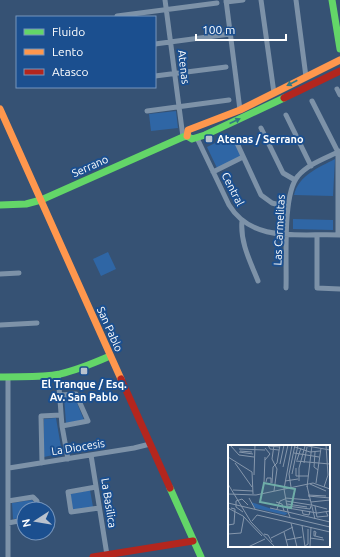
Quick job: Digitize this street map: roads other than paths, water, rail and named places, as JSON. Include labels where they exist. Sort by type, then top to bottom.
[{"type":"main road","points":[[332,0],[340,49]]},
{"type":"main road","name":"Serrano","points":[[0,205],[26,204],[41,200],[185,137],[188,130],[240,110],[340,60]]},
{"type":"main road","points":[[185,137],[192,139],[197,138],[340,71]]},
{"type":"main road","name":"San Pablo","points":[[0,109],[201,557]]},
{"type":"main road","points":[[0,377],[58,374],[79,369],[110,356]]},
{"type":"main road","points":[[93,557],[194,541]]},
{"type":"street","name":"Atenas","points":[[165,0],[178,107],[185,137]]},
{"type":"street","points":[[240,110],[226,1],[243,0]]},
{"type":"street","points":[[261,0],[274,93]]},
{"type":"street","points":[[296,0],[306,77]]},
{"type":"street","points":[[117,16],[217,3]]},
{"type":"street","points":[[156,44],[230,34]]},
{"type":"street","points":[[156,76],[226,67]]},
{"type":"street","points":[[337,89],[340,95]]},
{"type":"street","points":[[147,111],[229,100]]},
{"type":"street","points":[[312,101],[339,152],[339,235]]},
{"type":"street","points":[[286,115],[311,166]]},
{"type":"street","points":[[261,128],[283,173],[295,180],[300,174],[311,166],[339,152]]},
{"type":"street","name":"Central","points":[[197,138],[229,205],[242,221],[261,231],[287,235],[339,235]]},
{"type":"street","points":[[236,141],[261,195],[272,203],[288,207]]},
{"type":"street","points":[[214,172],[243,157]]},
{"type":"street","name":"Las Carmelitas","points":[[286,288],[288,207],[290,191],[295,180]]},
{"type":"street","points":[[242,221],[243,241],[258,281]]},
{"type":"street","points":[[317,235],[317,288],[340,289]]},
{"type":"street","points":[[0,274],[19,273]]},
{"type":"street","points":[[0,325],[37,323]]},
{"type":"street","points":[[58,374],[62,426],[68,458]]},
{"type":"street","points":[[8,377],[8,557]]},
{"type":"street","points":[[60,395],[76,394],[88,421],[62,426]]},
{"type":"street","points":[[42,463],[42,416],[61,415]]},
{"type":"street","name":"La Diocesis","points":[[9,468],[134,448],[150,444]]},
{"type":"street","name":"La Basilica","points":[[91,455],[99,508],[110,555]]},
{"type":"street","points":[[96,487],[68,492],[71,512],[99,508]]},
{"type":"street","points":[[8,501],[33,497],[37,501]]},
{"type":"street","points":[[8,523],[16,522]]},
{"type":"place","name":"Atenas / Serrano","points":[[209,139]]},
{"type":"place","name":"El Tranque / Esq. Av. San Pablo","points":[[84,371]]}]
